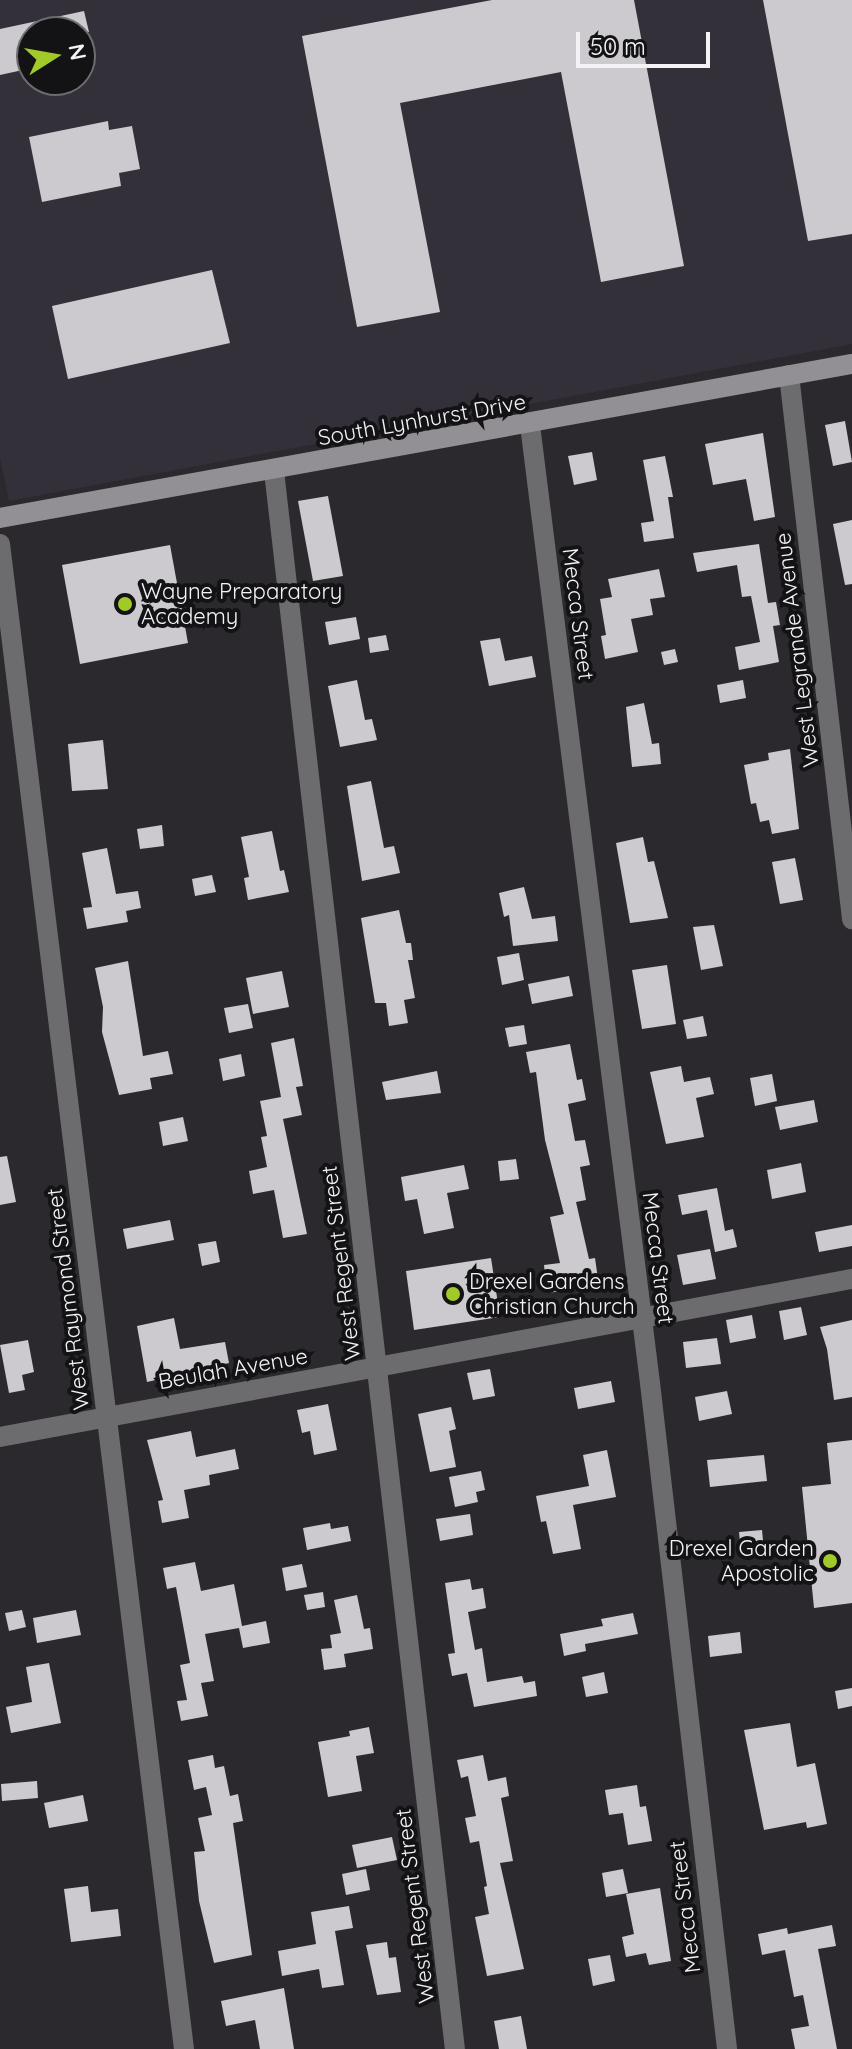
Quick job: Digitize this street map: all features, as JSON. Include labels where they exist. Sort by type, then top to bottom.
[{"type":"main road","name":"South Lynhurst Drive","points":[[0,518],[530,425],[852,364]]},
{"type":"street","name":"West Legrande Avenue","points":[[789,375],[852,919]]},
{"type":"street","name":"Mecca Street","points":[[530,425],[641,1319],[727,2049]]},
{"type":"street","name":"West Regent Street","points":[[274,471],[455,2049]]},
{"type":"street","name":"West Raymond Street","points":[[0,544],[184,2049]]},
{"type":"street","name":"Beulah Avenue","points":[[0,1437],[852,1279]]},
{"type":"shaded area","points":[[0,0],[852,0],[852,344],[9,501],[0,458]]},
{"type":"building","points":[[492,0],[634,0],[684,266],[601,282],[561,72],[400,103],[440,312],[357,327],[302,36]]},
{"type":"building","points":[[763,0],[852,0],[852,234],[808,241]]},
{"type":"building","points":[[84,11],[85,16],[61,16]]},
{"type":"building","points":[[16,26],[16,72],[0,75],[0,29]]},
{"type":"building","points":[[108,121],[109,130],[132,126],[140,169],[119,173],[121,186],[42,202],[29,137]]},
{"type":"building","points":[[212,270],[230,343],[68,379],[52,306]]},
{"type":"building","points":[[845,421],[852,462],[833,466],[825,425]]},
{"type":"building","points":[[763,433],[775,517],[754,521],[746,479],[713,485],[705,444]]},
{"type":"building","points":[[592,452],[597,480],[574,485],[568,456]]},
{"type":"building","points":[[665,456],[673,497],[668,497],[674,538],[644,542],[641,523],[654,521],[643,460]]},
{"type":"building","points":[[328,496],[343,576],[313,581],[298,501]]},
{"type":"building","points":[[852,520],[852,584],[845,585],[833,524]]},
{"type":"building","points":[[759,544],[768,603],[776,602],[780,625],[773,626],[779,662],[739,670],[735,647],[760,642],[751,596],[742,597],[737,565],[697,572],[693,553]]},
{"type":"building","name":"Wayne Preparatory Academy","points":[[170,545],[188,643],[80,664],[62,565]]},
{"type":"building","points":[[659,569],[665,597],[650,599],[653,615],[631,619],[638,652],[605,659],[601,636],[606,635],[600,599],[612,597],[608,579]]},
{"type":"building","points":[[356,617],[360,639],[329,645],[325,622]]},
{"type":"building","points":[[386,635],[389,650],[370,653],[368,638]]},
{"type":"building","points":[[500,638],[505,661],[532,656],[536,677],[489,686],[480,641]]},
{"type":"building","points":[[675,649],[678,662],[664,665],[661,652]]},
{"type":"building","points":[[357,680],[365,720],[372,719],[377,740],[340,747],[328,686]]},
{"type":"building","points":[[743,680],[746,698],[720,703],[717,685]]},
{"type":"building","points":[[644,703],[652,744],[659,743],[661,764],[632,767],[626,707]]},
{"type":"building","points":[[103,740],[108,789],[72,791],[68,744]]},
{"type":"building","points":[[790,749],[799,829],[772,834],[769,820],[760,822],[756,803],[751,804],[744,765],[769,760],[768,753]]},
{"type":"building","points":[[371,781],[384,848],[394,846],[400,873],[362,881],[347,786]]},
{"type":"building","points":[[162,825],[164,846],[140,849],[137,829]]},
{"type":"building","points":[[272,831],[280,871],[284,870],[289,892],[248,900],[244,878],[249,877],[241,837]]},
{"type":"building","points":[[643,837],[648,862],[654,861],[668,918],[630,923],[616,843]]},
{"type":"building","points":[[107,848],[116,894],[138,891],[141,908],[126,911],[128,922],[87,929],[83,908],[92,907],[82,853]]},
{"type":"building","points":[[795,858],[803,900],[780,904],[772,862]]},
{"type":"building","points":[[212,875],[216,892],[195,896],[192,879]]},
{"type":"building","points":[[524,887],[532,919],[555,916],[558,941],[513,946],[509,915],[504,917],[499,893]]},
{"type":"building","points":[[399,910],[406,943],[411,943],[413,960],[408,960],[415,998],[404,1000],[408,1023],[389,1026],[386,1003],[375,1003],[361,918]]},
{"type":"building","points":[[714,925],[723,966],[701,970],[693,927]]},
{"type":"building","points":[[519,953],[524,980],[502,985],[497,957]]},
{"type":"building","points":[[128,961],[143,1056],[168,1051],[173,1074],[150,1078],[152,1089],[119,1095],[102,1032],[103,1007],[95,968]]},
{"type":"building","points":[[667,965],[676,1024],[642,1029],[632,970]]},
{"type":"building","points":[[282,971],[289,1007],[253,1014],[246,978]]},
{"type":"building","points":[[569,976],[573,996],[532,1004],[528,984]]},
{"type":"building","points":[[248,1004],[253,1028],[229,1033],[224,1008]]},
{"type":"building","points":[[703,1016],[707,1036],[687,1039],[683,1020]]},
{"type":"building","points":[[524,1025],[527,1044],[509,1047],[505,1028]]},
{"type":"building","points":[[294,1038],[303,1086],[296,1087],[302,1115],[283,1119],[307,1234],[283,1238],[274,1190],[253,1194],[249,1171],[267,1167],[261,1137],[267,1136],[260,1101],[281,1097],[271,1043]]},
{"type":"building","points":[[570,1044],[577,1080],[582,1079],[586,1100],[568,1104],[575,1141],[585,1140],[590,1165],[580,1167],[586,1200],[576,1202],[589,1259],[595,1258],[599,1286],[547,1293],[544,1265],[560,1263],[550,1217],[564,1214],[545,1140],[536,1072],[530,1073],[526,1052]]},
{"type":"building","points":[[241,1054],[245,1076],[223,1081],[219,1059]]},
{"type":"building","points":[[681,1066],[684,1082],[710,1077],[714,1094],[696,1098],[704,1137],[666,1144],[650,1072]]},
{"type":"building","points":[[437,1071],[441,1093],[386,1100],[382,1082]]},
{"type":"building","points":[[772,1074],[777,1101],[755,1106],[750,1078]]},
{"type":"building","points":[[814,1100],[818,1122],[780,1130],[775,1107]]},
{"type":"building","points":[[183,1117],[188,1141],[163,1146],[159,1122]]},
{"type":"building","points":[[7,1156],[16,1202],[0,1205],[0,1157]]},
{"type":"building","points":[[516,1159],[519,1179],[500,1181],[498,1161]]},
{"type":"building","points":[[801,1163],[806,1192],[772,1199],[767,1170]]},
{"type":"building","points":[[464,1165],[469,1189],[447,1193],[454,1228],[424,1234],[417,1199],[405,1201],[401,1177]]},
{"type":"building","points":[[717,1188],[725,1231],[733,1229],[737,1247],[715,1252],[707,1210],[682,1215],[678,1195]]},
{"type":"building","points":[[170,1220],[174,1240],[127,1249],[123,1229]]},
{"type":"building","points":[[852,1225],[852,1246],[819,1252],[815,1232]]},
{"type":"building","points":[[216,1241],[220,1262],[202,1266],[198,1244]]},
{"type":"building","points":[[710,1249],[716,1279],[683,1285],[677,1255]]},
{"type":"building","name":"Drexel Gardens Christian Church","points":[[491,1258],[500,1317],[414,1330],[406,1271]]},
{"type":"building","points":[[801,1307],[807,1335],[784,1340],[779,1311]]},
{"type":"building","points":[[752,1315],[756,1338],[730,1343],[726,1320]]},
{"type":"building","points":[[174,1318],[180,1349],[225,1342],[229,1363],[147,1382],[137,1326]]},
{"type":"building","points":[[852,1320],[852,1397],[834,1400],[827,1349],[820,1327]]},
{"type":"building","points":[[717,1338],[721,1364],[686,1368],[683,1342]]},
{"type":"building","points":[[28,1340],[34,1372],[22,1375],[25,1390],[9,1393],[0,1345]]},
{"type":"building","points":[[490,1369],[495,1396],[473,1400],[467,1373]]},
{"type":"building","points":[[611,1381],[615,1402],[578,1409],[574,1388]]},
{"type":"building","points":[[727,1391],[732,1414],[699,1421],[695,1397]]},
{"type":"building","points":[[328,1404],[337,1450],[314,1455],[310,1431],[302,1433],[297,1410]]},
{"type":"building","points":[[451,1407],[456,1429],[449,1431],[456,1467],[430,1472],[418,1414]]},
{"type":"building","points":[[191,1431],[196,1457],[235,1449],[239,1469],[209,1475],[210,1485],[184,1490],[189,1518],[162,1523],[158,1501],[163,1500],[147,1440]]},
{"type":"building","name":"Drexel Garden Apostolic","points":[[852,1440],[852,1603],[814,1608],[802,1487],[831,1484],[827,1443]]},
{"type":"building","points":[[607,1450],[616,1497],[573,1505],[581,1549],[553,1554],[546,1521],[541,1522],[536,1496],[589,1486],[583,1455]]},
{"type":"building","points":[[764,1455],[767,1481],[710,1487],[707,1460]]},
{"type":"building","points":[[481,1471],[485,1490],[476,1492],[478,1502],[455,1507],[449,1477]]},
{"type":"building","points":[[470,1514],[473,1535],[440,1541],[436,1519]]},
{"type":"building","points":[[330,1523],[331,1529],[348,1526],[351,1541],[307,1550],[303,1528]]},
{"type":"building","points":[[762,1530],[764,1551],[741,1553],[739,1532]]},
{"type":"building","points":[[195,1562],[201,1591],[234,1584],[242,1626],[266,1621],[270,1643],[243,1648],[239,1628],[205,1634],[214,1681],[201,1683],[208,1716],[181,1721],[177,1701],[187,1700],[180,1665],[190,1663],[176,1587],[167,1589],[163,1568]]},
{"type":"building","points":[[302,1564],[307,1587],[286,1591],[282,1568]]},
{"type":"building","points":[[470,1579],[472,1590],[483,1588],[486,1608],[468,1612],[475,1650],[482,1648],[487,1682],[522,1676],[524,1683],[535,1681],[537,1696],[474,1707],[467,1673],[452,1676],[448,1654],[455,1653],[445,1583]]},
{"type":"building","points":[[323,1592],[325,1607],[307,1610],[304,1595]]},
{"type":"building","points":[[357,1595],[364,1629],[370,1628],[373,1649],[344,1654],[346,1667],[324,1670],[321,1649],[332,1648],[330,1635],[341,1633],[334,1600]]},
{"type":"building","points":[[22,1610],[26,1627],[9,1631],[5,1613]]},
{"type":"building","points":[[76,1610],[81,1635],[37,1643],[33,1618]]},
{"type":"building","points":[[633,1613],[638,1634],[585,1644],[586,1651],[564,1656],[560,1634],[603,1626],[601,1619]]},
{"type":"building","points":[[740,1632],[742,1653],[710,1657],[708,1636]]},
{"type":"building","points":[[49,1663],[61,1723],[11,1733],[6,1707],[32,1702],[26,1667]]},
{"type":"building","points":[[604,1672],[608,1693],[586,1697],[582,1677]]},
{"type":"building","points":[[852,1688],[852,1706],[838,1709],[835,1691]]},
{"type":"building","points":[[790,1723],[797,1767],[815,1763],[827,1824],[807,1828],[806,1822],[764,1830],[744,1730]]},
{"type":"building","points":[[369,1727],[374,1753],[356,1756],[362,1791],[328,1797],[318,1742],[350,1736],[349,1731]]},
{"type":"building","points":[[213,1755],[215,1768],[224,1766],[230,1796],[238,1794],[243,1821],[233,1823],[252,1955],[214,1963],[199,1901],[194,1852],[205,1851],[198,1818],[212,1815],[206,1787],[194,1790],[188,1760]]},
{"type":"building","points":[[483,1755],[488,1781],[506,1777],[509,1796],[501,1798],[513,1861],[500,1863],[524,1969],[487,1976],[475,1917],[489,1914],[484,1887],[487,1886],[479,1841],[470,1843],[465,1818],[476,1816],[468,1776],[461,1778],[457,1760]]},
{"type":"building","points":[[37,1781],[38,1798],[2,1801],[1,1784]]},
{"type":"building","points":[[637,1785],[640,1807],[646,1806],[652,1841],[628,1845],[623,1813],[609,1815],[605,1790]]},
{"type":"building","points":[[83,1795],[88,1821],[49,1828],[44,1803]]},
{"type":"building","points":[[392,1837],[397,1860],[357,1868],[352,1845]]},
{"type":"building","points":[[366,1869],[370,1890],[346,1895],[342,1874]]},
{"type":"building","points":[[623,1869],[628,1893],[606,1897],[602,1873]]},
{"type":"building","points":[[88,1886],[91,1912],[118,1909],[121,1936],[71,1942],[64,1889]]},
{"type":"building","points":[[660,1888],[671,1961],[649,1965],[646,1953],[626,1957],[622,1937],[634,1934],[626,1894]]},
{"type":"building","points":[[349,1906],[353,1928],[335,1931],[344,1985],[322,1988],[319,1969],[282,1976],[278,1951],[316,1944],[311,1912]]},
{"type":"building","points":[[832,1925],[836,1946],[818,1949],[837,2049],[795,2049],[791,2029],[809,2026],[803,1995],[794,1997],[785,1950],[762,1955],[758,1934],[787,1928],[788,1934]]},
{"type":"building","points":[[387,1942],[389,1958],[396,1957],[401,1992],[377,1995],[366,1945]]},
{"type":"building","points":[[610,1955],[615,1981],[593,1986],[588,1959]]},
{"type":"building","points":[[284,1988],[294,2049],[260,2049],[255,2020],[226,2026],[221,2001]]},
{"type":"building","points":[[521,2016],[527,2049],[499,2049],[494,2021]]},
{"type":"place","name":"Wayne Preparatory Academy","points":[[125,604]]},
{"type":"place","name":"Drexel Gardens Christian Church","points":[[453,1294]]},
{"type":"place","name":"Drexel Garden Apostolic","points":[[830,1561]]}]
